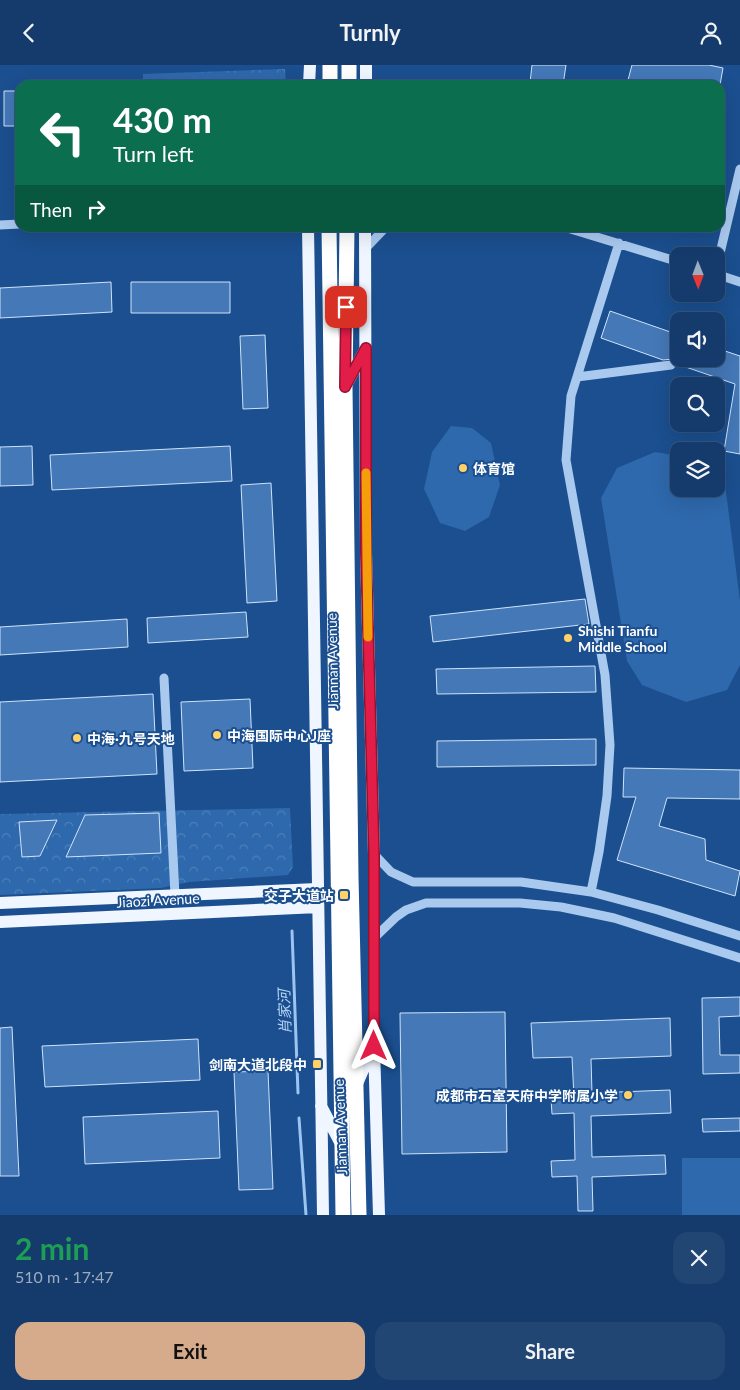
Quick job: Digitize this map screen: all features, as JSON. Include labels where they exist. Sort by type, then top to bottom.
[{"type":"highway","points":[[330,65],[330,80]]},
{"type":"highway","points":[[349,65],[349,80]]},
{"type":"highway","name":"Jiannan Avenue","points":[[329,232],[343,1215]]},
{"type":"highway","name":"Jiannan Avenue","points":[[347,232],[345,387],[355,1088],[359,1215]]},
{"type":"main road","points":[[309,80],[310,65]]},
{"type":"main road","points":[[366,65],[366,80]]},
{"type":"main road","points":[[308,232],[323,1215]]},
{"type":"main road","points":[[365,232],[366,553],[374,854],[374,1046],[379,1215]]},
{"type":"main road","points":[[345,387],[366,348]]},
{"type":"main road","name":"Jiaozi Avenue","points":[[0,903],[317,889]]},
{"type":"main road","name":"Jiaozi Avenue","points":[[0,922],[318,907]]},
{"type":"main road","points":[[355,1088],[374,1046]]},
{"type":"main road","points":[[320,1104],[341,1143]]},
{"type":"street","points":[[722,247],[740,169]]},
{"type":"street","points":[[0,225],[15,224]]},
{"type":"street","points":[[365,249],[381,232]]},
{"type":"street","points":[[581,232],[670,259]]},
{"type":"street","points":[[591,892],[607,796],[610,745],[605,675],[566,460],[570,396],[619,243]]},
{"type":"street","points":[[725,276],[740,282]]},
{"type":"street","points":[[577,377],[670,365]]},
{"type":"street","points":[[164,678],[175,895]]},
{"type":"street","points":[[374,854],[390,872],[413,882],[522,882],[591,892],[658,910],[740,937]]},
{"type":"street","points":[[373,939],[396,917],[426,903],[520,903],[562,907],[614,918],[740,958]]},
{"type":"green space","points":[[285,69],[286,80],[143,80],[143,74]]},
{"type":"green space","name":"体育馆","points":[[451,426],[472,428],[491,443],[500,485],[489,517],[465,531],[440,523],[424,489],[432,452]]},
{"type":"green space","points":[[655,452],[670,454],[670,497],[725,497],[725,484],[740,601],[740,665],[727,690],[686,702],[642,685],[627,661],[601,498],[617,468]]},
{"type":"green space","points":[[290,808],[293,867],[288,875],[189,882],[161,888],[0,895],[0,814]]},
{"type":"green space","points":[[682,1158],[740,1158],[740,1215],[682,1215]]},
{"type":"building","points":[[532,65],[566,65],[564,80],[530,80]]},
{"type":"building","points":[[632,65],[709,65],[723,68],[721,80],[628,80]]},
{"type":"building","points":[[4,91],[15,91],[15,126],[4,126]]},
{"type":"building","points":[[111,282],[112,312],[0,318],[0,288]]},
{"type":"building","points":[[131,282],[230,282],[230,313],[131,313]]},
{"type":"building","points":[[610,311],[670,332],[670,359],[663,360],[601,338]]},
{"type":"building","points":[[265,335],[268,408],[243,409],[240,336]]},
{"type":"building","points":[[725,351],[740,356],[740,454],[725,451],[735,384],[725,381],[725,377],[715,377],[686,367],[725,367]]},
{"type":"building","points":[[32,446],[33,485],[0,486],[0,447]]},
{"type":"building","points":[[230,446],[232,481],[52,490],[50,455]]},
{"type":"building","points":[[271,483],[277,601],[247,603],[241,485]]},
{"type":"building","points":[[585,599],[589,624],[433,642],[430,616]]},
{"type":"building","points":[[246,612],[248,637],[148,643],[147,618]]},
{"type":"building","points":[[127,619],[128,647],[0,655],[0,627]]},
{"type":"building","points":[[595,666],[596,692],[437,694],[436,669]]},
{"type":"building","name":"中海·九号天地","points":[[153,694],[157,774],[0,782],[0,702]]},
{"type":"building","name":"中海国际中心J座","points":[[250,699],[253,768],[184,771],[181,702]]},
{"type":"building","points":[[596,739],[596,765],[437,767],[437,741]]},
{"type":"building","points":[[624,768],[740,770],[740,799],[667,798],[659,826],[705,839],[706,860],[740,871],[735,896],[617,860],[636,797],[623,797]]},
{"type":"building","points":[[159,813],[161,853],[66,857],[85,815]]},
{"type":"building","points":[[57,820],[40,856],[22,857],[19,822]]},
{"type":"building","points":[[740,997],[740,1016],[719,1017],[720,1055],[740,1055],[740,1073],[703,1074],[702,998]]},
{"type":"building","points":[[505,1012],[507,1152],[402,1154],[400,1013]]},
{"type":"building","points":[[670,1018],[671,1056],[591,1059],[592,1093],[670,1090],[671,1113],[591,1116],[592,1157],[665,1155],[666,1174],[592,1177],[593,1211],[578,1211],[577,1176],[552,1177],[551,1161],[575,1160],[574,1113],[552,1114],[551,1099],[574,1098],[572,1057],[533,1058],[531,1023]]},
{"type":"building","points":[[12,1027],[19,1176],[0,1176],[0,1028]]},
{"type":"building","points":[[198,1039],[200,1080],[45,1087],[42,1046]]},
{"type":"building","points":[[268,1071],[273,1189],[239,1190],[234,1072]]},
{"type":"building","points":[[218,1111],[220,1158],[85,1164],[83,1117]]},
{"type":"building","points":[[740,1118],[740,1131],[703,1132],[702,1119]]},
{"type":"waterway","name":"肖家河","points":[[292,931],[298,1093]]},
{"type":"waterway","name":"肖家河","points":[[299,1118],[306,1215]]},
{"type":"slow traffic","points":[[366,473],[368,637]]},
{"type":"place","name":"体育馆","points":[[463,468]]},
{"type":"place","name":"Shishi Tianfu Middle School","points":[[568,638]]},
{"type":"place","name":"中海国际中心J座","points":[[217,735]]},
{"type":"place","name":"中海·九号天地","points":[[77,738]]},
{"type":"place","name":"交子大道站","points":[[344,895]]},
{"type":"place","name":"剑南大道北段中","points":[[317,1064]]},
{"type":"place","name":"成都市石室天府中学附属小学","points":[[628,1095]]},
{"type":"route","points":[[346,307],[345,387],[366,348],[366,553],[374,854],[374,1046]]}]
